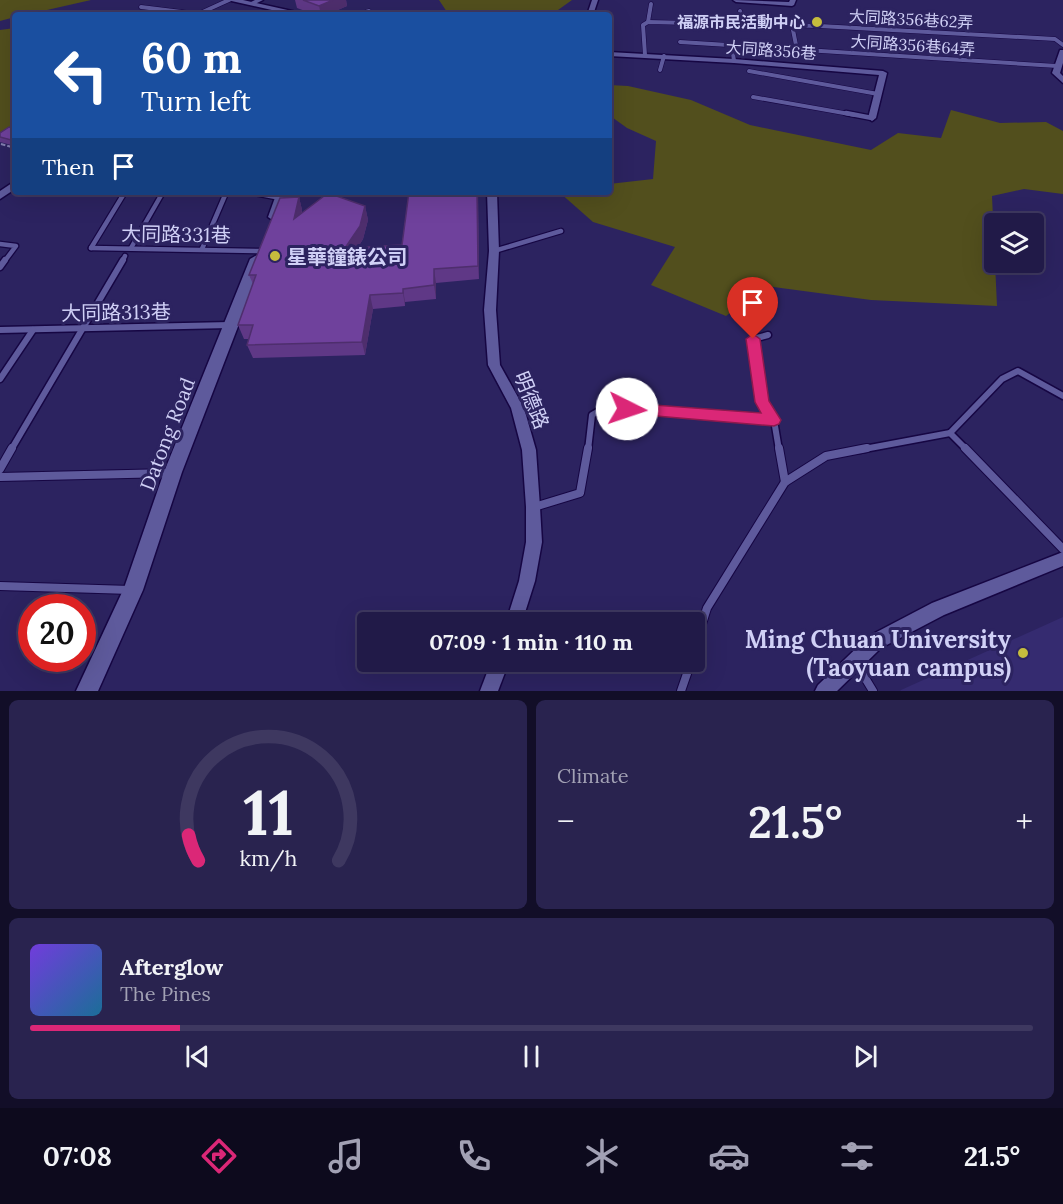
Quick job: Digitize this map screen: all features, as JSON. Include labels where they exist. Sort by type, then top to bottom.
[{"type":"street","points":[[230,0],[259,1],[296,12]]},
{"type":"street","points":[[736,0],[793,2]]},
{"type":"street","points":[[1063,52],[1056,73],[1063,81]]},
{"type":"street","name":"大同路356巷","points":[[612,54],[883,73],[872,118]]},
{"type":"street","points":[[0,196],[12,186]]},
{"type":"street","name":"Datong Road","points":[[87,691],[133,590],[173,472],[233,325],[282,195]]},
{"type":"street","name":"明德路","points":[[492,195],[494,251],[490,310],[494,365],[517,408],[529,450],[533,507],[534,542],[527,581],[517,612]]},
{"type":"street","points":[[824,691],[875,642],[938,609],[1063,559]]},
{"type":"street","points":[[489,691],[496,672]]},
{"type":"lane","points":[[202,12],[230,0]]},
{"type":"lane","points":[[645,55],[643,25],[648,22],[651,4]]},
{"type":"lane","points":[[141,6],[183,12]]},
{"type":"lane","points":[[740,12],[744,25]]},
{"type":"lane","name":"大同路356巷62弄","points":[[648,22],[792,26],[1055,39],[1063,45]]},
{"type":"lane","points":[[792,26],[797,50]]},
{"type":"lane","name":"大同路356巷64弄","points":[[680,42],[1057,66]]},
{"type":"lane","points":[[732,46],[734,61]]},
{"type":"lane","points":[[660,70],[664,56]]},
{"type":"lane","points":[[749,71],[878,94]]},
{"type":"lane","points":[[753,97],[872,118]]},
{"type":"lane","name":"大同路331巷","points":[[123,195],[91,248],[202,249],[265,240]]},
{"type":"lane","points":[[131,248],[161,195]]},
{"type":"lane","points":[[202,249],[225,195]]},
{"type":"lane","points":[[494,251],[561,231]]},
{"type":"lane","points":[[0,244],[16,246],[0,267]]},
{"type":"lane","points":[[0,469],[125,256]]},
{"type":"lane","name":"大同路313巷","points":[[0,330],[233,325]]},
{"type":"lane","points":[[0,379],[33,330]]},
{"type":"lane","points":[[768,335],[753,339],[762,402],[774,420],[784,482]]},
{"type":"lane","points":[[705,617],[708,608],[784,482],[825,456],[950,433],[1002,379],[1018,372],[1063,396]]},
{"type":"lane","points":[[533,507],[580,493],[586,467],[592,416],[606,407],[774,420]]},
{"type":"lane","points":[[950,433],[1063,549]]},
{"type":"lane","points":[[0,477],[173,472]]},
{"type":"lane","points":[[0,586],[133,590]]},
{"type":"lane","points":[[855,661],[873,691]]},
{"type":"lane","points":[[681,691],[688,672]]},
{"type":"shaded area","points":[[0,0],[91,0],[38,12],[12,12],[12,18],[0,21]]},
{"type":"shaded area","points":[[439,0],[572,0],[555,12],[447,12]]},
{"type":"shaded area","points":[[12,28],[12,130],[0,134],[0,30]]},
{"type":"shaded area","points":[[612,85],[628,86],[691,100],[750,125],[871,150],[898,133],[941,138],[951,110],[1000,123],[1046,122],[1063,131],[1063,194],[1024,189],[992,196],[993,213],[984,213],[984,273],[996,273],[997,306],[871,300],[766,286],[726,316],[651,285],[675,247],[593,222],[562,195],[612,195],[612,184],[653,179],[656,141],[627,128],[612,117]]},
{"type":"shaded area","name":"Ming Chuan University (Taoyuan campus)","points":[[1063,617],[1063,691],[900,691],[901,690]]},
{"type":"building","points":[[303,0],[333,0],[319,6]]},
{"type":"building","points":[[9,127],[12,128],[12,140],[0,137],[0,133]]},
{"type":"building","points":[[325,195],[334,195],[365,206],[360,226],[345,248],[402,245],[409,195],[477,195],[478,266],[434,269],[434,285],[403,289],[403,293],[370,295],[362,342],[247,345],[253,325],[238,325],[256,275],[249,275],[280,198],[299,197],[294,219]]},
{"type":"place","name":"福源市民活動中心","points":[[817,22]]},
{"type":"place","name":"星華鐘錶公司","points":[[275,256]]},
{"type":"place","name":"Ming Chuan University (Taoyuan campus)","points":[[1023,653]]},
{"type":"route","points":[[627,409],[774,420],[762,402],[753,339]]}]
